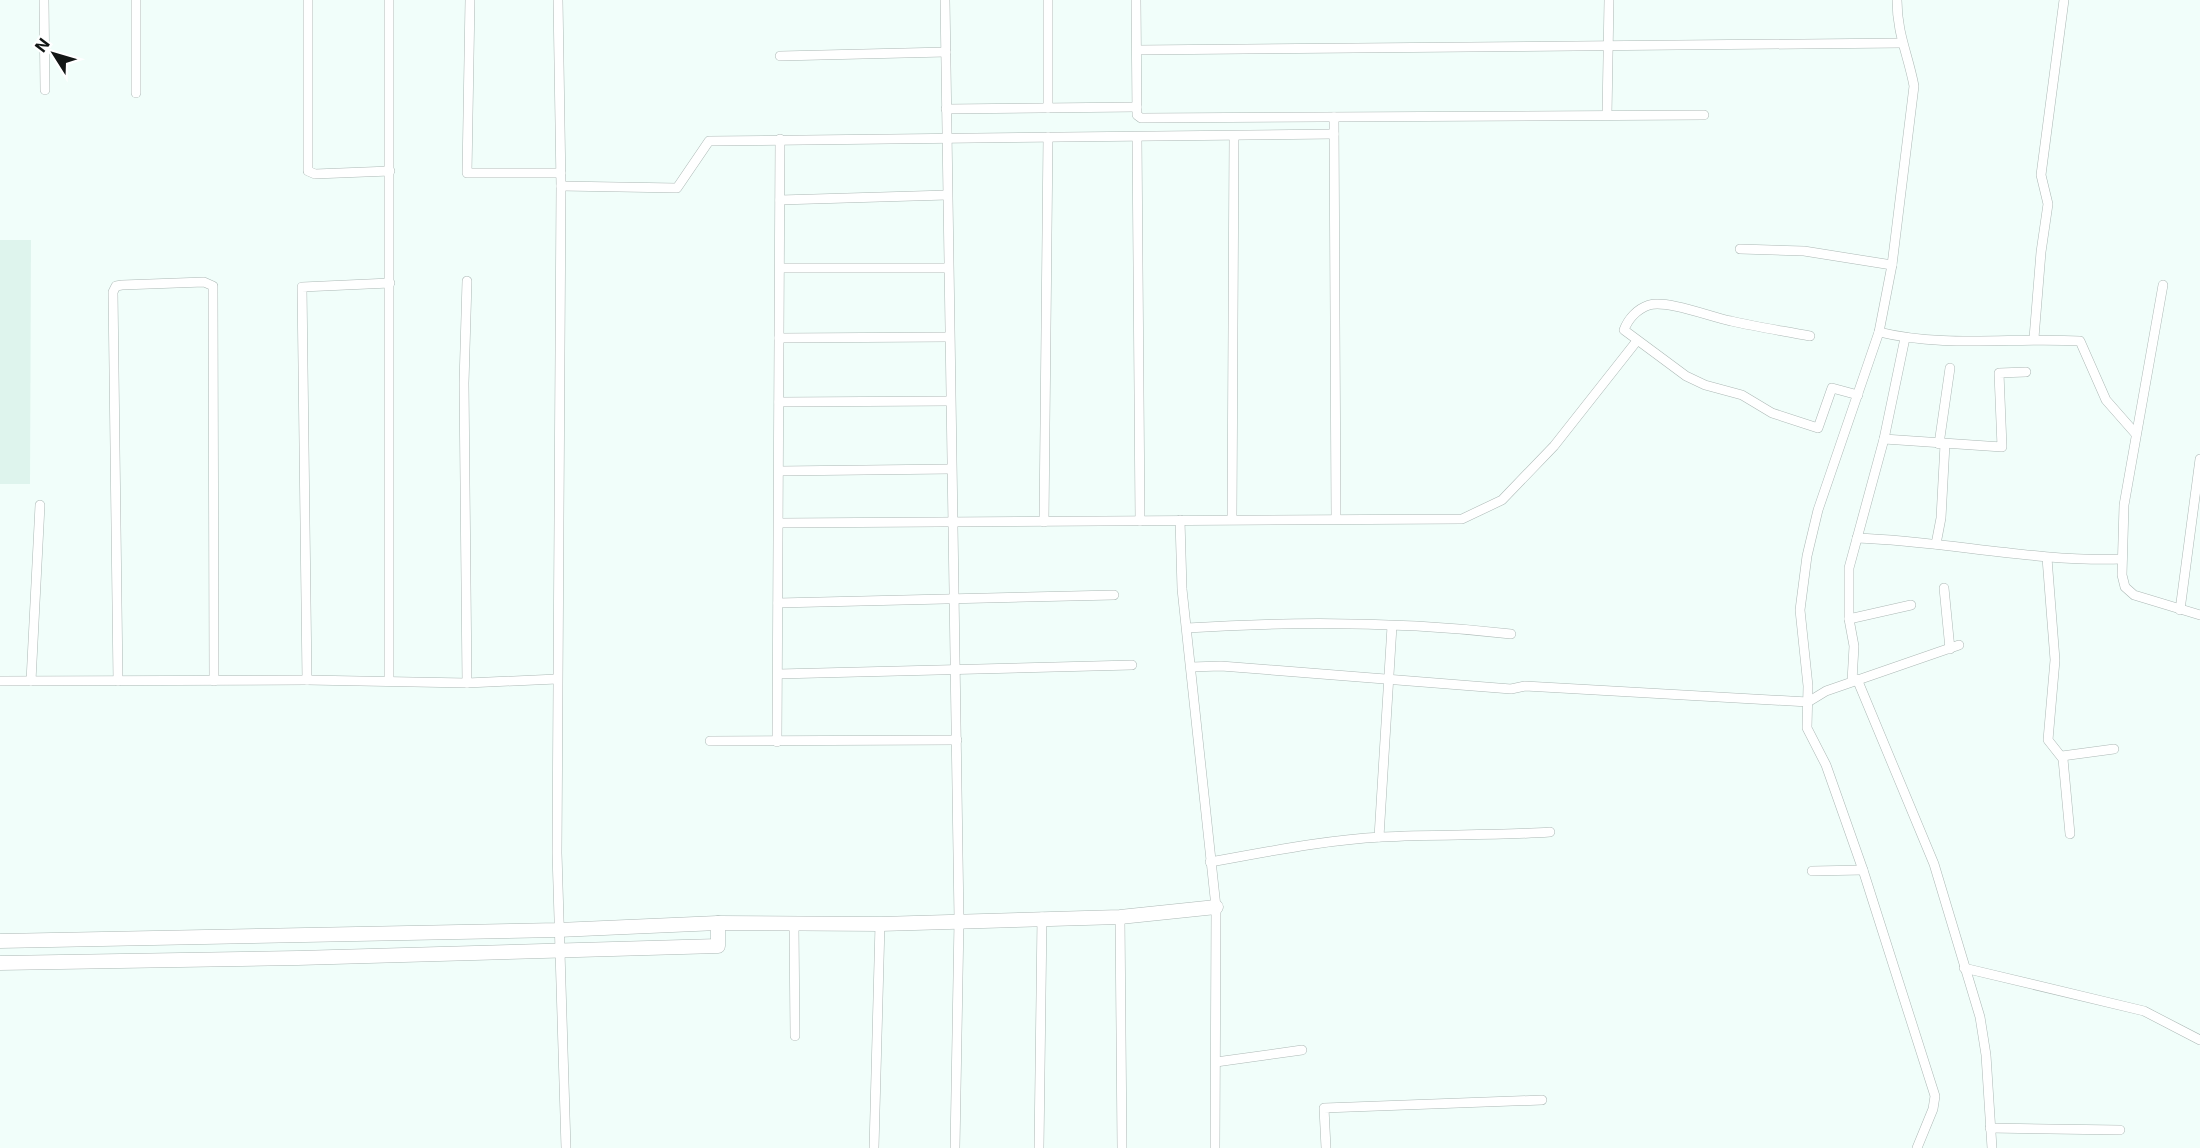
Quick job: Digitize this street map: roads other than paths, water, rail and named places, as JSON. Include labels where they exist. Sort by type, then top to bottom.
[{"type":"main road","points":[[0,941],[558,930],[718,923],[880,924],[1042,917],[1120,917],[1216,907]]},
{"type":"main road","points":[[0,963],[100,963],[718,946],[718,923]]},
{"type":"main road","points":[[100,963],[101,940]]},
{"type":"main road","points":[[126,940],[126,962]]},
{"type":"street","points":[[44,0],[45,90]]},
{"type":"street","points":[[136,0],[136,93]]},
{"type":"street","points":[[308,0],[308,171],[315,174],[390,171]]},
{"type":"street","points":[[389,0],[389,681]]},
{"type":"street","points":[[470,0],[467,173],[561,173]]},
{"type":"street","points":[[558,0],[561,173],[557,679],[558,930],[561,951],[566,1148]]},
{"type":"street","points":[[945,0],[948,337],[959,920],[955,1148]]},
{"type":"street","points":[[1048,0],[1048,108]]},
{"type":"street","points":[[1136,0],[1137,115],[1141,118],[1704,115]]},
{"type":"street","points":[[1607,115],[1609,0]]},
{"type":"street","points":[[1898,0],[1898,25],[1902,43],[1910,59],[1914,104],[1892,266],[1879,332],[1818,510],[1807,556],[1800,610],[1808,702],[1807,728],[1826,765],[1863,870],[1935,1096],[1933,1109],[1917,1148]]},
{"type":"street","points":[[2034,338],[2040,252],[2048,204],[2041,175],[2064,0]]},
{"type":"street","points":[[1137,50],[1902,43]]},
{"type":"street","points":[[780,56],[946,52]]},
{"type":"street","points":[[946,109],[1137,107]]},
{"type":"street","points":[[1334,117],[1336,518]]},
{"type":"street","points":[[561,186],[676,188],[710,141],[1334,134]]},
{"type":"street","points":[[1232,518],[1234,136]]},
{"type":"street","points":[[1044,522],[1048,137]]},
{"type":"street","points":[[1137,137],[1140,521]]},
{"type":"street","points":[[777,742],[780,139]]},
{"type":"street","points":[[780,200],[947,195]]},
{"type":"street","points":[[1740,249],[1804,251],[1892,266]]},
{"type":"street","points":[[780,268],[947,268]]},
{"type":"street","points":[[467,281],[464,383],[467,683]]},
{"type":"street","points":[[118,681],[113,292],[116,286],[122,285],[204,282],[213,286],[214,681]]},
{"type":"street","points":[[307,680],[302,287],[390,283]]},
{"type":"street","points":[[2163,285],[2124,505],[2122,559],[2125,587],[2134,595],[2200,615]]},
{"type":"street","points":[[1810,336],[1734,322],[1662,304],[1648,306],[1627,321],[1624,330],[1636,342],[1686,376],[1705,385],[1742,395],[1772,413],[1818,428],[1832,388],[1858,394]]},
{"type":"street","points":[[1879,332],[1905,338],[2034,338],[2080,341],[2106,400],[2135,433]]},
{"type":"street","points":[[779,338],[948,337]]},
{"type":"street","points":[[1905,338],[1884,440],[1849,568],[1849,619],[1854,646],[1854,680],[1934,864],[1980,1017],[1986,1055],[1992,1148]]},
{"type":"street","points":[[778,523],[952,524],[1232,518],[1462,519],[1502,500],[1554,446],[1636,342]]},
{"type":"street","points":[[1936,544],[1942,444],[1950,368]]},
{"type":"street","points":[[1884,440],[2002,447],[1998,373],[2026,372]]},
{"type":"street","points":[[779,402],[950,401]]},
{"type":"street","points":[[2180,610],[2200,459]]},
{"type":"street","points":[[779,471],[951,470]]},
{"type":"street","points":[[31,681],[40,505]]},
{"type":"street","points":[[1180,520],[1182,589],[1216,907],[1215,1148]]},
{"type":"street","points":[[1857,538],[1936,544],[2047,558],[2122,559]]},
{"type":"street","points":[[2047,558],[2055,660],[2047,733],[2052,746],[2062,756],[2070,834]]},
{"type":"street","points":[[1191,668],[1221,666],[1510,689],[1525,686],[1808,702],[1826,691],[1854,680],[1954,647],[1944,588]]},
{"type":"street","points":[[778,603],[1114,596]]},
{"type":"street","points":[[1849,619],[1911,605]]},
{"type":"street","points":[[1187,628],[1247,624],[1440,626],[1511,634]]},
{"type":"street","points":[[1379,837],[1392,626]]},
{"type":"street","points":[[778,674],[1132,664]]},
{"type":"street","points":[[0,681],[307,680],[467,683],[557,679]]},
{"type":"street","points":[[710,741],[957,740]]},
{"type":"street","points":[[2062,756],[2114,749]]},
{"type":"street","points":[[1210,862],[1291,848],[1379,837],[1493,836],[1550,832]]},
{"type":"street","points":[[1812,871],[1863,870]]},
{"type":"street","points":[[1039,1148],[1042,917]]},
{"type":"street","points":[[1120,917],[1122,1148]]},
{"type":"street","points":[[794,924],[795,1036]]},
{"type":"street","points":[[874,1148],[880,924]]},
{"type":"street","points":[[1964,968],[2144,1011],[2200,1040]]},
{"type":"street","points":[[1216,1062],[1302,1050]]},
{"type":"street","points":[[1326,1148],[1324,1108],[1542,1100]]},
{"type":"street","points":[[1990,1128],[2120,1130]]}]
